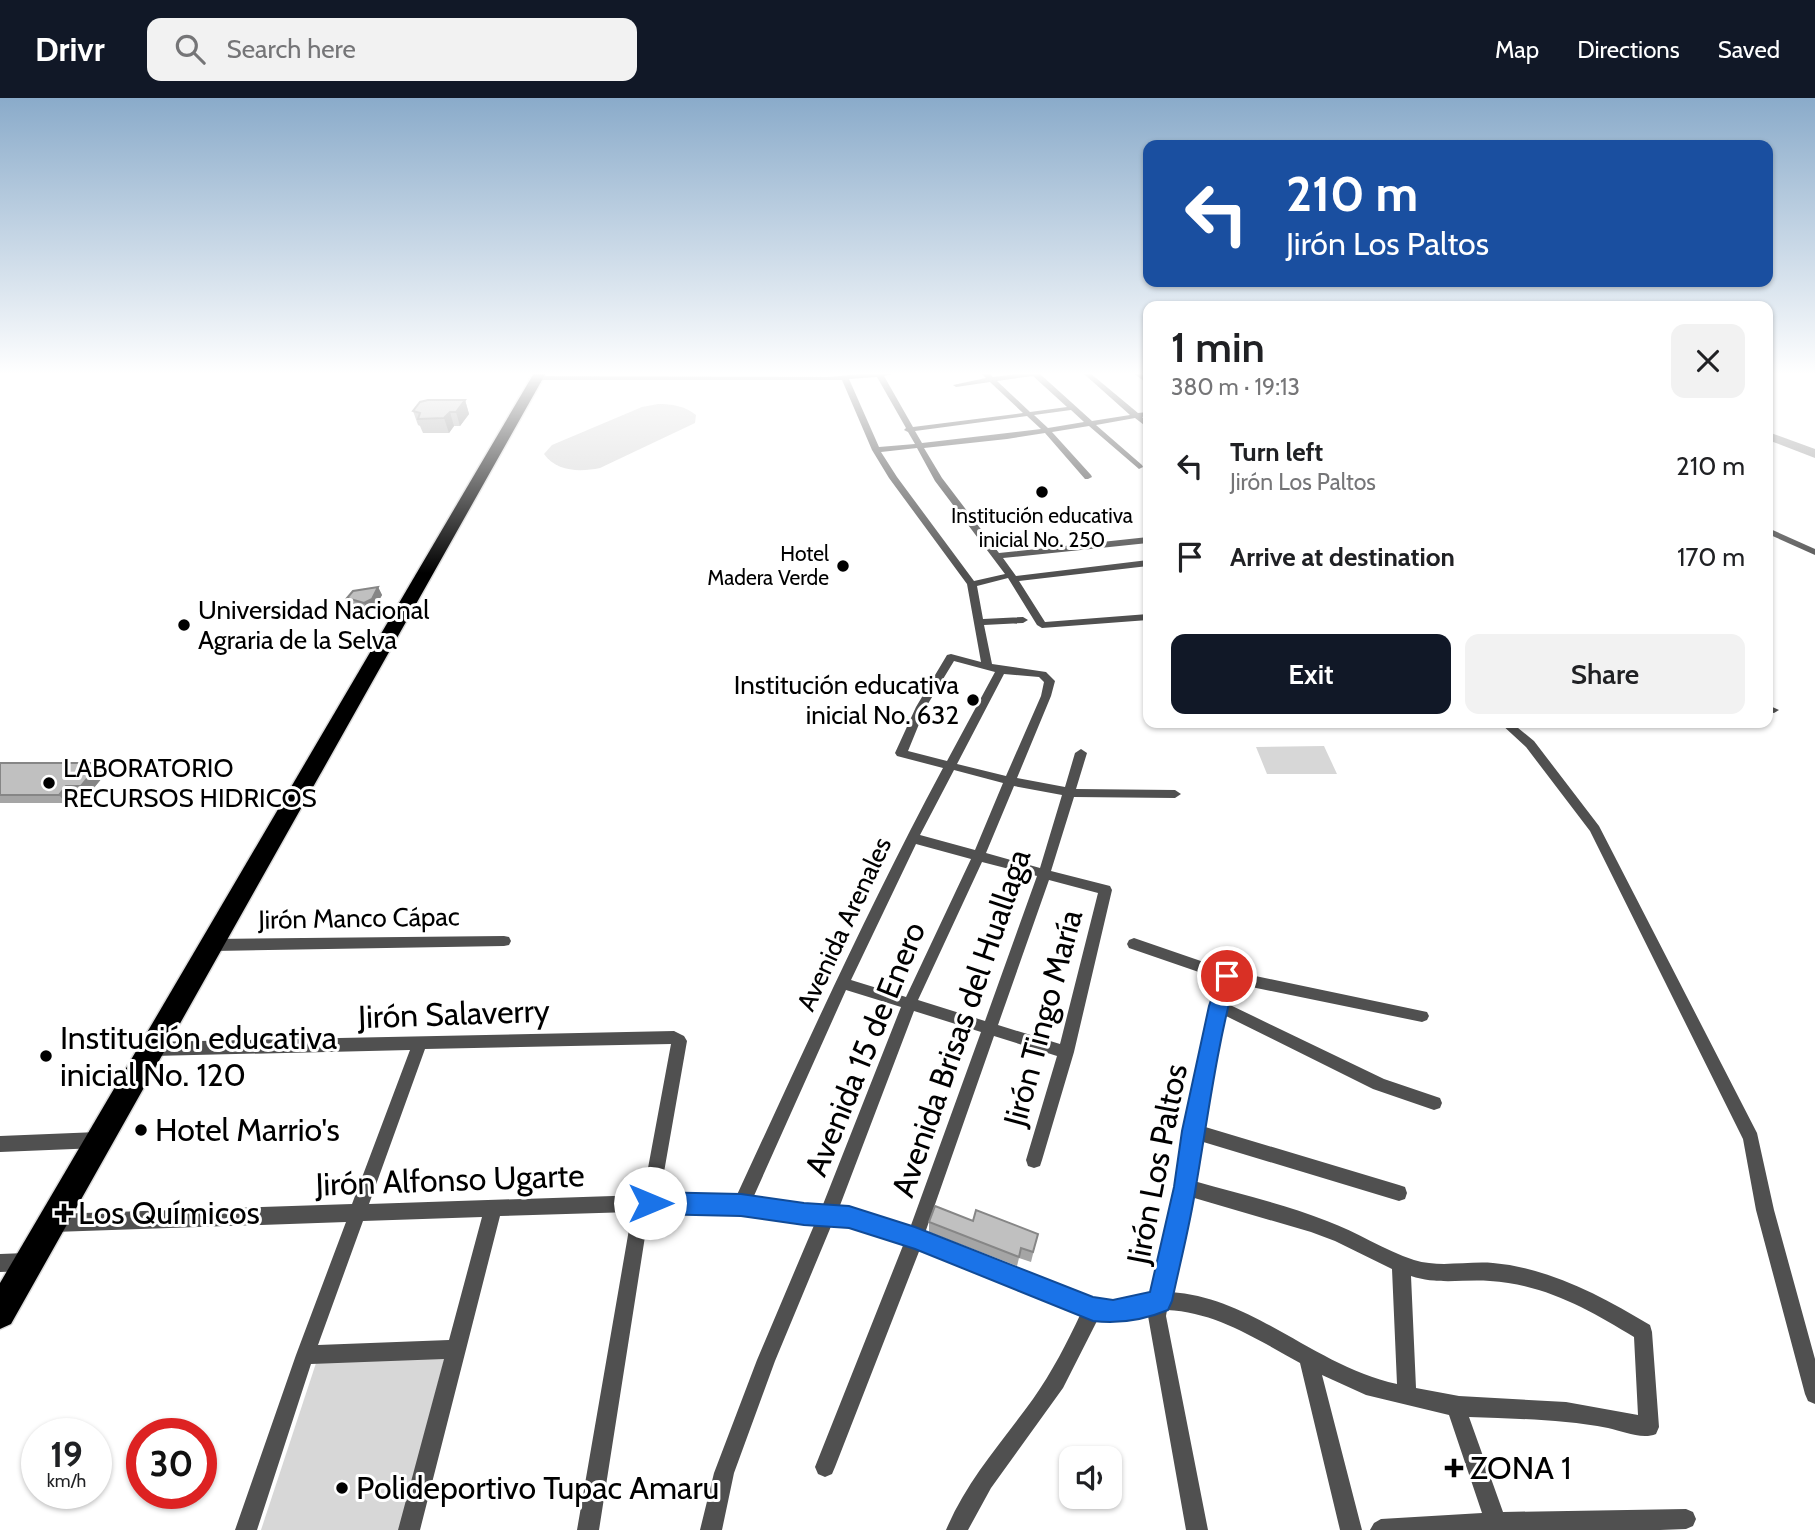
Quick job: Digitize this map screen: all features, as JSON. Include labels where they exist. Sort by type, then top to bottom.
[{"type":"highway","points":[[0,1313],[214,945],[501,440]]},
{"type":"street","points":[[872,440],[908,501],[972,584],[979,622],[994,668]]},
{"type":"street","points":[[914,440],[938,479],[1012,577],[1042,625],[1143,617]]},
{"type":"street","points":[[876,450],[971,440]]},
{"type":"street","points":[[1055,440],[1088,477]]},
{"type":"street","points":[[1109,440],[1139,467]]},
{"type":"street","points":[[1773,533],[1815,552]]},
{"type":"street","points":[[997,556],[1143,541]]},
{"type":"street","points":[[972,584],[1012,577],[1143,564]]},
{"type":"street","points":[[979,622],[1024,620]]},
{"type":"street","points":[[994,668],[951,657],[921,707],[901,753],[1010,781],[1096,796],[1175,794]]},
{"type":"street","name":"Avenida 15 de Enero","points":[[711,1530],[724,1474],[766,1360],[828,1214],[908,1004],[979,855],[1046,696],[1050,681],[1042,674],[994,668]]},
{"type":"street","name":"Avenida Arenales","points":[[741,1205],[842,982],[912,838],[951,766],[994,668]]},
{"type":"street","points":[[1511,728],[1530,744],[1595,829],[1751,1138],[1765,1210],[1815,1394]]},
{"type":"street","name":"Avenida Brisas del Huallaga","points":[[825,1467],[915,1238],[1044,874],[1082,752]]},
{"type":"street","points":[[912,838],[1105,890]]},
{"type":"street","name":"Jirón Tingo María","points":[[1034,1160],[1066,1052],[1105,890]]},
{"type":"street","name":"Jirón Manco Cápac","points":[[214,945],[504,941]]},
{"type":"street","points":[[1133,944],[1227,976],[1422,1016]]},
{"type":"street","name":"Jirón Los Paltos","points":[[1197,1530],[1157,1316],[1185,1187],[1193,1131],[1218,1006],[1227,976]]},
{"type":"street","points":[[842,982],[1066,1052]]},
{"type":"street","points":[[1218,1006],[1266,1026],[1362,1077],[1434,1103]]},
{"type":"street","name":"Jirón Salaverry","points":[[152,1049],[674,1037],[679,1041],[646,1203]]},
{"type":"street","points":[[246,1530],[305,1354],[420,1043]]},
{"type":"street","points":[[1193,1131],[1399,1193]]},
{"type":"street","points":[[0,1144],[100,1140]]},
{"type":"street","points":[[1185,1187],[1326,1229],[1401,1263],[1426,1271],[1460,1275],[1489,1272],[1541,1280],[1576,1293],[1643,1332]]},
{"type":"street","points":[[588,1530],[646,1203]]},
{"type":"street","name":"Jirón Alfonso Ugarte","points":[[52,1223],[646,1203],[741,1205],[804,1214],[828,1214],[849,1217],[915,1238],[1093,1309],[1113,1312],[1160,1301],[1186,1302],[1211,1309],[1273,1337],[1308,1359],[1368,1385],[1456,1406],[1538,1409],[1619,1419],[1649,1427],[1643,1332]]},
{"type":"street","points":[[409,1530],[493,1209]]},
{"type":"street","points":[[0,1263],[30,1262]]},
{"type":"street","points":[[1401,1263],[1407,1393]]},
{"type":"street","points":[[957,1530],[966,1507],[1043,1403],[1069,1361],[1093,1309]]},
{"type":"street","points":[[305,1354],[455,1349]]},
{"type":"street","points":[[1308,1359],[1351,1530]]},
{"type":"street","points":[[1456,1406],[1496,1523]]},
{"type":"street","points":[[1381,1530],[1496,1523],[1686,1519]]},
{"type":"shaded area","points":[[564,440],[659,440],[600,468],[585,470],[569,469],[549,460],[544,454],[552,445]]},
{"type":"shaded area","points":[[1324,746],[1337,774],[1267,774],[1256,747]]},
{"type":"shaded area","points":[[447,1349],[399,1530],[261,1530],[319,1354]]},
{"type":"building","points":[[378,587],[372,599],[364,603],[347,598],[353,591]]},
{"type":"building","name":"LABORATORIO RECURSOS HIDRICOS","points":[[0,763],[100,763],[81,786],[66,786],[59,795],[0,795]]},
{"type":"building","points":[[935,1206],[973,1221],[976,1210],[1038,1234],[1033,1252],[1021,1248],[1019,1257],[929,1222]]},
{"type":"waterway","points":[[1778,440],[1815,454]]},
{"type":"place","name":"Institución educativa inicial No. 250","points":[[1042,492]]},
{"type":"place","name":"Hotel Madera Verde","points":[[843,566]]},
{"type":"place","name":"Universidad Nacional Agraria de la Selva","points":[[184,625]]},
{"type":"place","name":"Institución educativa inicial No. 632","points":[[973,700]]},
{"type":"place","name":"LABORATORIO RECURSOS HIDRICOS","points":[[49,783]]},
{"type":"place","name":"Institución educativa inicial No. 120","points":[[46,1056]]},
{"type":"place","name":"Hotel Marrio's","points":[[141,1130]]},
{"type":"place","name":"Los Químicos","points":[[64,1213]]},
{"type":"place","name":"ZONA 1","points":[[1454,1468]]},
{"type":"place","name":"Polideportivo Tupac Amaru","points":[[342,1488]]},
{"type":"route","points":[[650,1203],[741,1205],[849,1217],[915,1238],[1093,1309],[1113,1312],[1160,1301],[1185,1187],[1193,1131],[1218,1006],[1227,976]]}]
